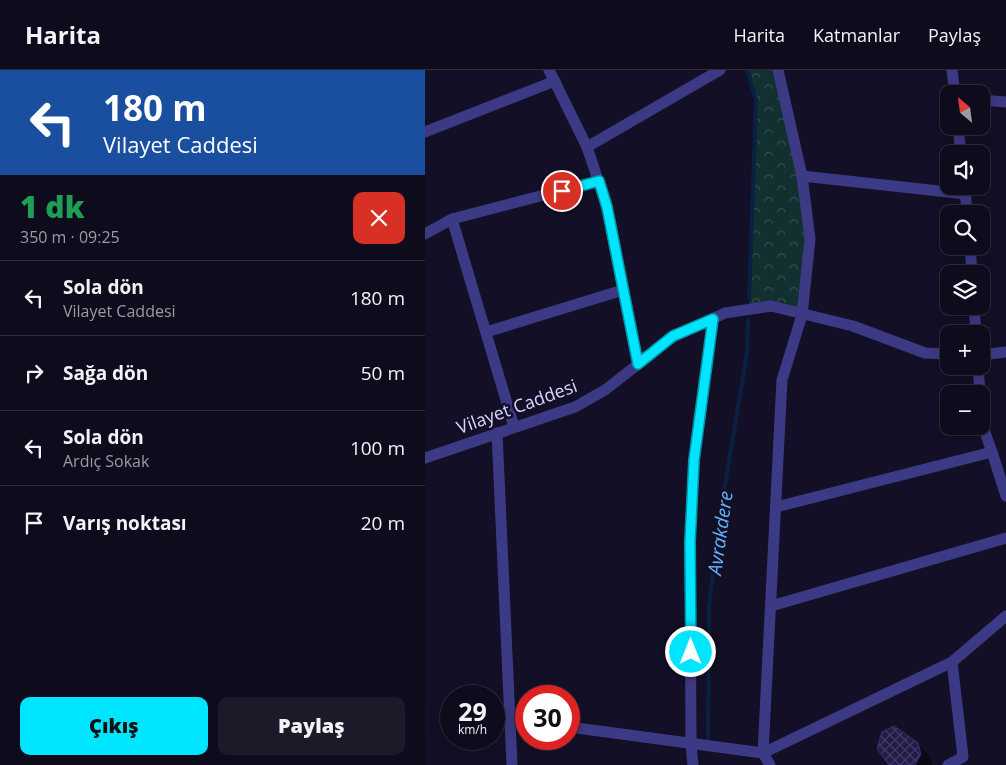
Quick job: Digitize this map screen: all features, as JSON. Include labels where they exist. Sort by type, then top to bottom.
[{"type":"street","points":[[549,70],[587,147],[607,207],[638,364]]},
{"type":"street","points":[[587,147],[720,70]]},
{"type":"street","points":[[770,765],[763,753],[782,380],[802,315],[810,239],[802,176],[778,70]]},
{"type":"street","points":[[952,70],[954,85]]},
{"type":"street","points":[[425,132],[555,81]]},
{"type":"street","points":[[990,101],[1006,102]]},
{"type":"street","points":[[802,176],[940,188]]},
{"type":"street","points":[[425,234],[452,219],[599,181]]},
{"type":"street","points":[[452,219],[514,427]]},
{"type":"street","points":[[485,332],[623,290]]},
{"type":"street","name":"Vilayet Caddesi","points":[[425,458],[575,407],[605,390],[673,336],[725,314],[771,306],[853,326],[925,353],[940,354]]},
{"type":"street","points":[[693,765],[691,745],[690,542],[694,469],[713,319]]},
{"type":"street","points":[[990,353],[1006,352]]},
{"type":"street","points":[[497,433],[512,765]]},
{"type":"street","points":[[986,435],[1006,496]]},
{"type":"street","points":[[776,507],[992,452]]},
{"type":"street","points":[[771,606],[1006,538]]},
{"type":"street","points":[[580,729],[691,745],[763,753],[952,662],[1006,616]]},
{"type":"street","points":[[948,765],[963,761],[952,662]]},
{"type":"street","points":[[510,718],[515,719]]},
{"type":"green space","points":[[747,70],[778,70],[810,239],[802,315],[749,309],[756,101]]},
{"type":"building","points":[[894,726],[918,743],[921,754],[915,765],[889,765],[877,749],[882,732]]},
{"type":"waterway","name":"Avrakdere","points":[[747,70],[756,101],[749,299]]},
{"type":"waterway","name":"Avrakdere","points":[[708,744],[709,606],[720,515],[747,353],[748,320]]},
{"type":"route","points":[[562,191],[599,181],[607,207],[638,364],[673,336],[713,319],[694,460],[690,542],[691,652]]}]
